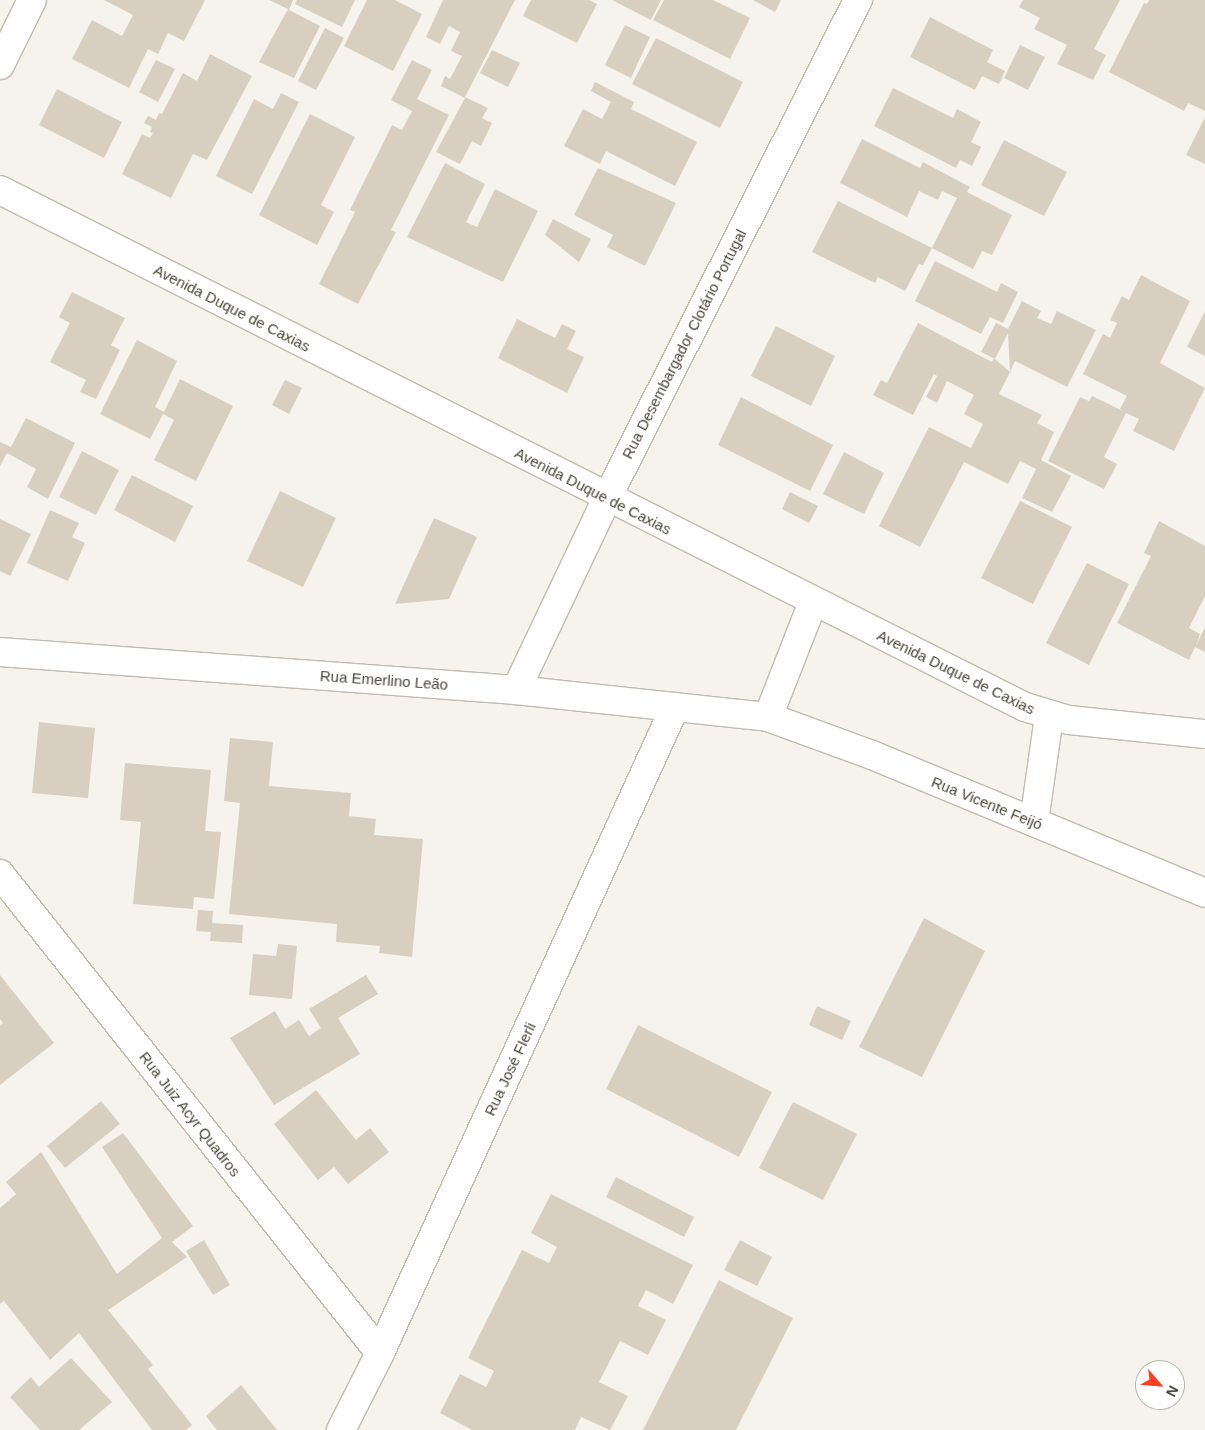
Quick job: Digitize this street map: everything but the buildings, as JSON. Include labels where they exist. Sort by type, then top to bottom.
[{"type":"street","points":[[0,65],[32,0]]},
{"type":"street","name":"Rua Desembargador Clotário Portugal","points":[[516,690],[607,498],[858,0]]},
{"type":"street","name":"Avenida Duque de Caxias","points":[[0,190],[813,602],[1049,716],[1205,734]]},
{"type":"street","points":[[768,716],[813,602]]},
{"type":"street","name":"Rua Emerlino Leão","points":[[0,652],[516,690],[768,716]]},
{"type":"street","name":"Rua José FIerli","points":[[341,1430],[380,1353],[675,707]]},
{"type":"street","name":"Rua Vicente Feijó","points":[[768,716],[1034,822],[1205,893]]},
{"type":"street","points":[[1034,822],[1049,716]]},
{"type":"street","name":"Rua Juiz Acyr Quadros","points":[[0,874],[380,1353]]}]
